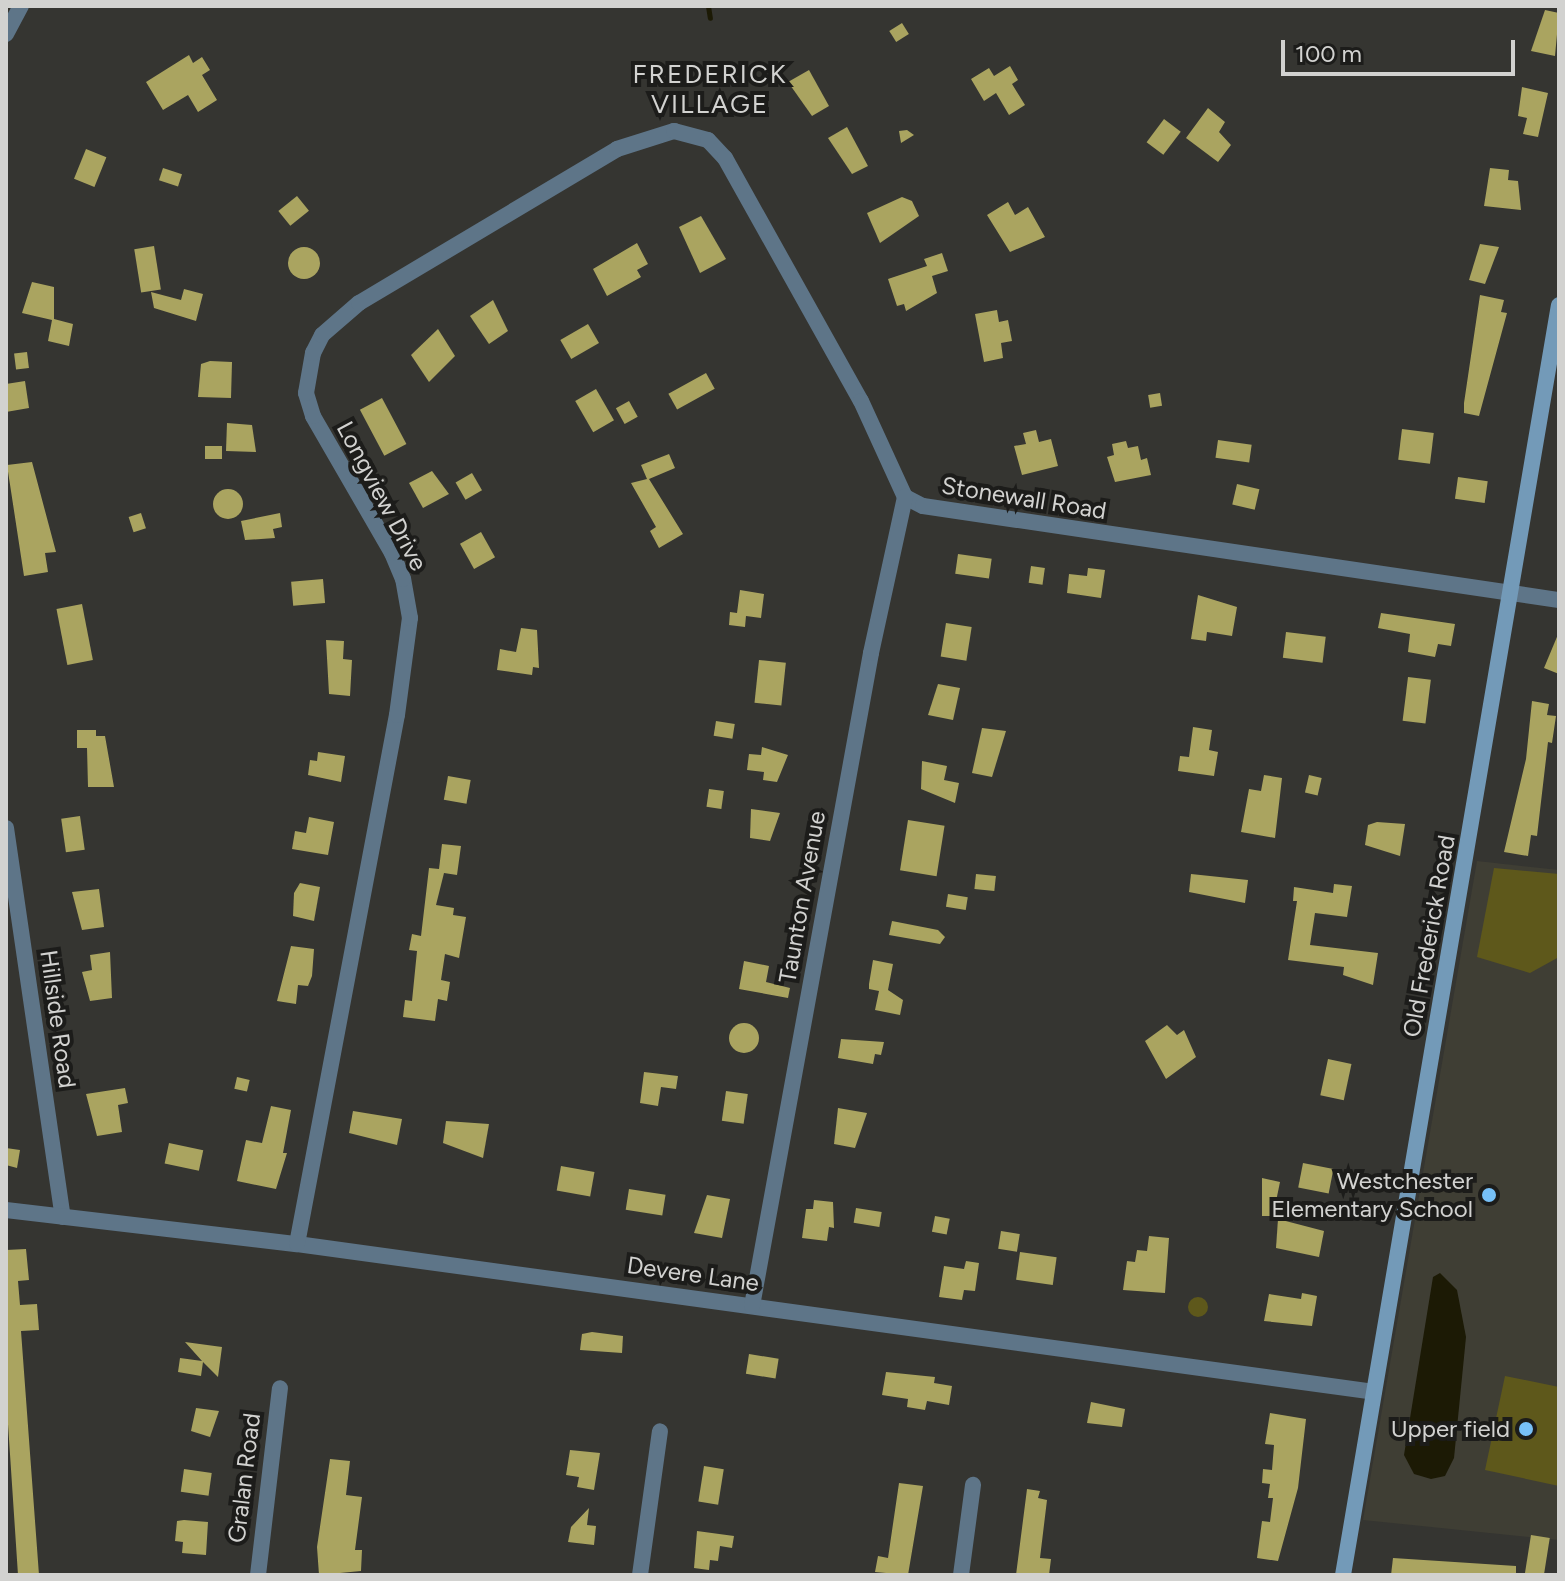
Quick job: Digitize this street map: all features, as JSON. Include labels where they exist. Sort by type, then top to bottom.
[{"type":"street","points":[[6,34],[21,6]]},
{"type":"street","name":"Stonewall Road","points":[[692,132],[725,158],[861,401],[905,497],[945,512],[1559,600]]},
{"type":"street","name":"Longview Drive","points":[[297,1244],[372,854],[410,618],[403,579],[392,553],[313,416],[306,393],[313,353],[322,335],[359,303],[586,165],[650,137],[692,132]]},
{"type":"street","name":"Old Frederick Road","points":[[1343,1575],[1559,305]]},
{"type":"street","name":"Taunton Avenue","points":[[752,1306],[871,653],[905,497]]},
{"type":"street","name":"Hillside Road","points":[[6,828],[63,1217]]},
{"type":"street","name":"Devere Lane","points":[[6,1210],[297,1244],[1374,1392]]},
{"type":"street","name":"Gralan Road","points":[[258,1575],[280,1388]]},
{"type":"street","points":[[640,1575],[660,1431]]},
{"type":"street","points":[[961,1575],[973,1485]]},
{"type":"shaded area","name":"Westchester Elementary School","points":[[1477,861],[1559,870],[1559,1540],[1363,1520]]},
{"type":"shaded area","points":[[1494,868],[1559,874],[1559,957],[1530,973],[1477,957]]},
{"type":"shaded area","points":[[1440,1273],[1457,1290],[1466,1337],[1454,1458],[1445,1476],[1431,1479],[1414,1474],[1404,1455],[1433,1277]]},
{"type":"shaded area","points":[[1198,1297],[1205,1300],[1208,1307],[1205,1314],[1198,1317],[1191,1314],[1188,1307],[1191,1300]]},
{"type":"shaded area","name":"Upper field","points":[[1505,1376],[1559,1387],[1559,1486],[1485,1470]]},
{"type":"building","points":[[1545,10],[1559,13],[1555,56],[1531,51]]},
{"type":"building","points":[[902,23],[909,34],[896,42],[889,31]]},
{"type":"building","points":[[189,55],[193,63],[202,57],[210,70],[202,75],[217,100],[198,112],[188,95],[163,110],[146,82]]},
{"type":"building","points":[[1010,66],[1018,80],[1012,84],[1025,105],[1009,115],[996,93],[984,101],[971,79],[989,68],[994,76]]},
{"type":"building","points":[[809,70],[829,106],[812,116],[788,82]]},
{"type":"building","points":[[1522,87],[1548,93],[1538,137],[1523,134],[1527,118],[1518,116]]},
{"type":"building","points":[[1208,108],[1225,122],[1219,132],[1231,145],[1218,162],[1186,138]]},
{"type":"building","points":[[1164,119],[1181,132],[1163,155],[1147,142]]},
{"type":"building","points":[[847,127],[868,166],[852,174],[828,138]]},
{"type":"building","points":[[907,130],[914,135],[901,143],[899,131]]},
{"type":"building","points":[[86,149],[106,157],[94,187],[74,179]]},
{"type":"building","points":[[163,168],[182,174],[178,187],[159,180]]},
{"type":"building","points":[[1490,168],[1509,170],[1508,180],[1518,181],[1521,210],[1484,206]]},
{"type":"building","points":[[297,196],[309,211],[290,226],[278,211]]},
{"type":"building","points":[[902,197],[912,201],[919,216],[880,243],[867,213]]},
{"type":"building","points":[[1008,202],[1015,215],[1028,207],[1045,237],[1010,252],[987,215]]},
{"type":"building","points":[[701,216],[726,259],[700,273],[679,227]]},
{"type":"building","points":[[637,243],[648,264],[637,270],[641,277],[607,296],[593,269]]},
{"type":"building","points":[[1480,244],[1499,247],[1485,284],[1469,280]]},
{"type":"building","points":[[154,246],[161,289],[141,293],[134,249]]},
{"type":"building","points":[[304,247],[315,252],[320,263],[315,274],[304,279],[293,274],[288,263],[293,252]]},
{"type":"building","points":[[942,253],[948,271],[932,276],[937,293],[906,311],[904,304],[897,306],[888,279],[927,266],[924,259]]},
{"type":"building","points":[[32,282],[54,287],[54,319],[73,324],[69,346],[48,341],[52,320],[22,313]]},
{"type":"building","points":[[184,289],[203,294],[196,321],[154,308],[151,292],[181,300]]},
{"type":"building","points":[[1480,295],[1504,300],[1501,312],[1507,313],[1479,416],[1464,413],[1464,403]]},
{"type":"building","points":[[493,300],[508,331],[489,344],[470,316]]},
{"type":"building","points":[[997,310],[999,322],[1008,320],[1012,341],[1001,343],[1003,358],[984,362],[975,314]]},
{"type":"building","points":[[588,324],[599,343],[571,359],[560,340]]},
{"type":"building","points":[[438,329],[455,356],[429,382],[411,355]]},
{"type":"building","points":[[27,352],[29,368],[16,369],[14,354]]},
{"type":"building","points":[[210,361],[232,362],[231,398],[198,397],[201,364]]},
{"type":"building","points":[[706,373],[715,389],[677,410],[668,394]]},
{"type":"building","points":[[25,381],[29,408],[6,412],[6,384]]},
{"type":"building","points":[[596,389],[614,420],[593,432],[575,401]]},
{"type":"building","points":[[1160,393],[1162,406],[1150,408],[1148,395]]},
{"type":"building","points":[[382,398],[406,444],[384,456],[360,410]]},
{"type":"building","points":[[629,401],[638,417],[625,424],[616,408]]},
{"type":"building","points":[[227,423],[252,425],[256,452],[226,451]]},
{"type":"building","points":[[1402,429],[1434,433],[1430,464],[1398,460]]},
{"type":"building","points":[[1036,430],[1039,442],[1051,439],[1058,466],[1022,475],[1014,446],[1026,444],[1023,433]]},
{"type":"building","points":[[1218,440],[1252,445],[1249,463],[1215,458]]},
{"type":"building","points":[[1126,441],[1128,448],[1138,446],[1141,460],[1147,458],[1151,475],[1115,482],[1107,457],[1114,455],[1112,444]]},
{"type":"building","points":[[205,446],[222,446],[222,459],[205,459]]},
{"type":"building","points":[[669,454],[675,468],[649,479],[683,534],[659,548],[650,531],[656,527],[631,483],[647,479],[641,465]]},
{"type":"building","points":[[32,462],[56,552],[45,553],[48,572],[24,576],[7,465]]},
{"type":"building","points":[[432,471],[449,494],[423,508],[409,483]]},
{"type":"building","points":[[472,473],[482,490],[466,500],[456,482]]},
{"type":"building","points":[[1458,477],[1488,481],[1485,503],[1455,499]]},
{"type":"building","points":[[1237,484],[1259,489],[1255,510],[1232,504]]},
{"type":"building","points":[[228,489],[238,494],[243,504],[238,514],[228,519],[218,514],[213,504],[218,494]]},
{"type":"building","points":[[141,513],[146,528],[134,532],[129,517]]},
{"type":"building","points":[[280,513],[282,527],[273,529],[275,538],[245,540],[241,521]]},
{"type":"building","points":[[481,532],[495,557],[474,569],[460,544]]},
{"type":"building","points":[[958,554],[992,559],[989,579],[955,574]]},
{"type":"building","points":[[1031,566],[1045,568],[1042,585],[1029,583]]},
{"type":"building","points":[[1088,568],[1105,570],[1101,598],[1067,593],[1069,574],[1087,576]]},
{"type":"building","points":[[323,579],[325,603],[293,606],[291,582]]},
{"type":"building","points":[[740,590],[764,594],[761,618],[746,616],[745,627],[729,625],[730,612],[737,613]]},
{"type":"building","points":[[1198,595],[1237,607],[1232,636],[1207,632],[1206,641],[1191,639]]},
{"type":"building","points":[[82,604],[93,660],[67,665],[56,609]]},
{"type":"building","points":[[1381,613],[1455,624],[1451,646],[1438,644],[1435,657],[1408,652],[1410,634],[1378,628]]},
{"type":"building","points":[[946,623],[972,627],[966,661],[941,657]]},
{"type":"building","points":[[521,628],[537,630],[539,668],[533,667],[532,675],[497,670],[500,649],[516,652]]},
{"type":"building","points":[[1286,632],[1326,637],[1323,663],[1283,658]]},
{"type":"building","points":[[1559,632],[1559,674],[1544,668]]},
{"type":"building","points":[[326,640],[344,641],[343,659],[352,660],[350,696],[329,694]]},
{"type":"building","points":[[759,660],[786,663],[781,706],[755,703]]},
{"type":"building","points":[[1408,677],[1431,680],[1425,723],[1403,721]]},
{"type":"building","points":[[938,684],[960,688],[953,720],[928,715]]},
{"type":"building","points":[[1532,701],[1549,704],[1547,715],[1556,716],[1552,743],[1548,742],[1537,836],[1531,835],[1528,856],[1504,852],[1526,759]]},
{"type":"building","points":[[716,721],[735,724],[732,739],[714,736]]},
{"type":"building","points":[[1193,727],[1212,730],[1209,750],[1218,752],[1214,776],[1178,771],[1180,756],[1189,757]]},
{"type":"building","points":[[982,728],[1006,731],[992,777],[972,773]]},
{"type":"building","points":[[77,730],[96,730],[96,736],[105,736],[114,787],[88,787],[87,748],[77,748]]},
{"type":"building","points":[[762,747],[788,755],[777,782],[763,780],[764,772],[747,770],[749,754],[761,755]]},
{"type":"building","points":[[318,752],[345,756],[341,782],[308,775],[310,760],[317,761]]},
{"type":"building","points":[[922,761],[947,766],[944,780],[959,783],[955,803],[921,789]]},
{"type":"building","points":[[1264,775],[1282,778],[1275,838],[1241,832],[1249,789],[1261,791]]},
{"type":"building","points":[[1309,775],[1322,778],[1318,795],[1305,793]]},
{"type":"building","points":[[448,776],[471,780],[466,804],[444,800]]},
{"type":"building","points":[[709,789],[724,791],[721,809],[706,807]]},
{"type":"building","points":[[751,809],[780,813],[770,841],[750,838]]},
{"type":"building","points":[[80,816],[85,850],[66,852],[61,819]]},
{"type":"building","points":[[309,817],[334,822],[328,855],[292,849],[295,831],[306,833]]},
{"type":"building","points":[[908,820],[945,826],[937,876],[900,870]]},
{"type":"building","points":[[1377,822],[1405,824],[1400,856],[1365,845],[1368,825]]},
{"type":"building","points":[[442,844],[461,846],[457,875],[444,873],[436,905],[454,908],[453,915],[466,917],[459,958],[445,954],[441,980],[450,982],[447,1001],[438,999],[435,1021],[403,1017],[405,1000],[412,1001],[417,951],[409,950],[412,934],[421,936],[429,868],[439,869]]},
{"type":"building","points":[[976,874],[996,876],[994,891],[974,889]]},
{"type":"building","points":[[1191,874],[1248,880],[1245,903],[1189,892]]},
{"type":"building","points":[[300,883],[320,887],[314,921],[293,916],[294,893]]},
{"type":"building","points":[[1334,884],[1352,886],[1347,917],[1315,913],[1310,945],[1378,953],[1373,985],[1343,975],[1344,967],[1288,960],[1297,901],[1293,901],[1294,887],[1333,893]]},
{"type":"building","points":[[99,889],[104,927],[82,930],[72,892]]},
{"type":"building","points":[[948,894],[968,897],[966,910],[946,907]]},
{"type":"building","points":[[892,921],[938,930],[945,937],[940,944],[889,935]]},
{"type":"building","points":[[291,946],[314,949],[312,976],[308,986],[298,985],[296,1004],[277,1001]]},
{"type":"building","points":[[110,952],[112,998],[90,1001],[82,972],[92,970],[90,955]]},
{"type":"building","points":[[873,960],[893,964],[888,990],[903,1000],[900,1015],[875,1010],[879,991],[869,989]]},
{"type":"building","points":[[744,961],[769,966],[766,982],[790,988],[788,998],[739,989]]},
{"type":"building","points":[[744,1023],[750,1024],[758,1032],[758,1044],[750,1052],[744,1053],[738,1052],[730,1044],[729,1038],[730,1032],[738,1024]]},
{"type":"building","points":[[1167,1025],[1177,1035],[1184,1030],[1196,1057],[1166,1079],[1145,1041]]},
{"type":"building","points":[[841,1039],[884,1042],[881,1055],[875,1054],[873,1064],[838,1058]]},
{"type":"building","points":[[1328,1059],[1351,1064],[1344,1100],[1320,1095]]},
{"type":"building","points":[[644,1072],[678,1076],[676,1089],[661,1087],[658,1106],[640,1103]]},
{"type":"building","points":[[237,1077],[250,1080],[247,1092],[234,1089]]},
{"type":"building","points":[[125,1088],[128,1103],[118,1105],[122,1132],[97,1136],[86,1094]]},
{"type":"building","points":[[726,1091],[748,1094],[744,1124],[722,1121]]},
{"type":"building","points":[[271,1106],[291,1110],[283,1153],[287,1153],[276,1189],[237,1181],[246,1140],[262,1143]]},
{"type":"building","points":[[838,1108],[867,1113],[855,1148],[834,1144]]},
{"type":"building","points":[[353,1111],[402,1119],[397,1145],[349,1133]]},
{"type":"building","points":[[446,1121],[489,1124],[483,1158],[443,1143]]},
{"type":"building","points":[[169,1143],[203,1150],[199,1171],[165,1164]]},
{"type":"building","points":[[6,1148],[20,1150],[17,1168],[6,1165]]},
{"type":"building","points":[[1303,1163],[1333,1169],[1329,1193],[1298,1188]]},
{"type":"building","points":[[561,1166],[594,1172],[590,1197],[557,1191]]},
{"type":"building","points":[[1262,1178],[1280,1182],[1273,1216],[1262,1216]]},
{"type":"building","points":[[629,1189],[666,1195],[662,1216],[626,1210]]},
{"type":"building","points":[[707,1195],[730,1199],[722,1238],[694,1233]]},
{"type":"building","points":[[814,1200],[833,1202],[834,1228],[829,1227],[827,1241],[802,1238],[806,1209],[813,1209]]},
{"type":"building","points":[[856,1208],[882,1212],[879,1227],[854,1223]]},
{"type":"building","points":[[935,1216],[950,1219],[947,1235],[932,1232]]},
{"type":"building","points":[[1278,1219],[1324,1231],[1319,1257],[1276,1248]]},
{"type":"building","points":[[1001,1231],[1020,1234],[1017,1252],[998,1249]]},
{"type":"building","points":[[1149,1236],[1169,1238],[1165,1293],[1123,1290],[1127,1261],[1135,1262],[1137,1250],[1147,1251]]},
{"type":"building","points":[[26,1249],[29,1280],[18,1281],[20,1305],[37,1304],[39,1330],[21,1331],[39,1575],[18,1575],[6,1394],[6,1250]]},
{"type":"building","points":[[1020,1252],[1057,1257],[1053,1285],[1016,1280]]},
{"type":"building","points":[[966,1261],[979,1263],[975,1291],[964,1290],[962,1300],[939,1297],[944,1266],[964,1269]]},
{"type":"building","points":[[1302,1293],[1317,1296],[1312,1326],[1264,1321],[1269,1294],[1301,1299]]},
{"type":"building","points":[[592,1332],[623,1336],[622,1353],[580,1350],[582,1334]]},
{"type":"building","points":[[185,1342],[222,1347],[218,1377],[203,1362],[201,1376],[178,1372],[180,1358],[202,1361]]},
{"type":"building","points":[[749,1354],[779,1359],[776,1378],[746,1374]]},
{"type":"building","points":[[886,1372],[935,1377],[934,1383],[952,1386],[949,1405],[927,1401],[925,1410],[907,1407],[908,1399],[882,1395]]},
{"type":"building","points":[[1091,1402],[1125,1409],[1122,1427],[1087,1423]]},
{"type":"building","points":[[196,1408],[219,1411],[210,1437],[191,1431]]},
{"type":"building","points":[[1270,1413],[1306,1419],[1298,1488],[1278,1561],[1257,1558],[1262,1521],[1270,1522],[1273,1498],[1268,1498],[1270,1484],[1262,1483],[1263,1469],[1272,1470],[1274,1445],[1265,1444]]},
{"type":"building","points":[[570,1450],[600,1453],[594,1490],[577,1487],[579,1477],[566,1475]]},
{"type":"building","points":[[330,1459],[350,1461],[346,1495],[362,1497],[355,1550],[362,1550],[361,1571],[319,1575],[317,1547]]},
{"type":"building","points":[[704,1466],[724,1469],[718,1505],[698,1502]]},
{"type":"building","points":[[184,1469],[212,1473],[209,1496],[181,1492]]},
{"type":"building","points":[[899,1483],[923,1486],[908,1575],[875,1572],[878,1556],[888,1558]]},
{"type":"building","points":[[1027,1489],[1040,1491],[1038,1498],[1047,1500],[1040,1558],[1051,1559],[1049,1575],[1016,1575]]},
{"type":"building","points":[[589,1508],[587,1525],[596,1526],[594,1545],[568,1542],[571,1527]]},
{"type":"building","points":[[177,1521],[208,1522],[206,1555],[182,1553],[183,1542],[175,1541]]},
{"type":"building","points":[[697,1531],[734,1536],[732,1548],[720,1546],[718,1561],[710,1560],[709,1570],[694,1568]]},
{"type":"building","points":[[1531,1535],[1550,1538],[1544,1575],[1525,1575]]},
{"type":"building","points":[[1393,1558],[1516,1566],[1516,1575],[1391,1575]]},
{"type":"waterway","points":[[708,6],[710,18]]},
{"type":"place","name":"Westchester Elementary School","points":[[1489,1195]]},
{"type":"place","name":"Upper field","points":[[1526,1429]]},
{"type":"district","name":"FREDERICK VILLAGE","points":[[710,90]]}]
